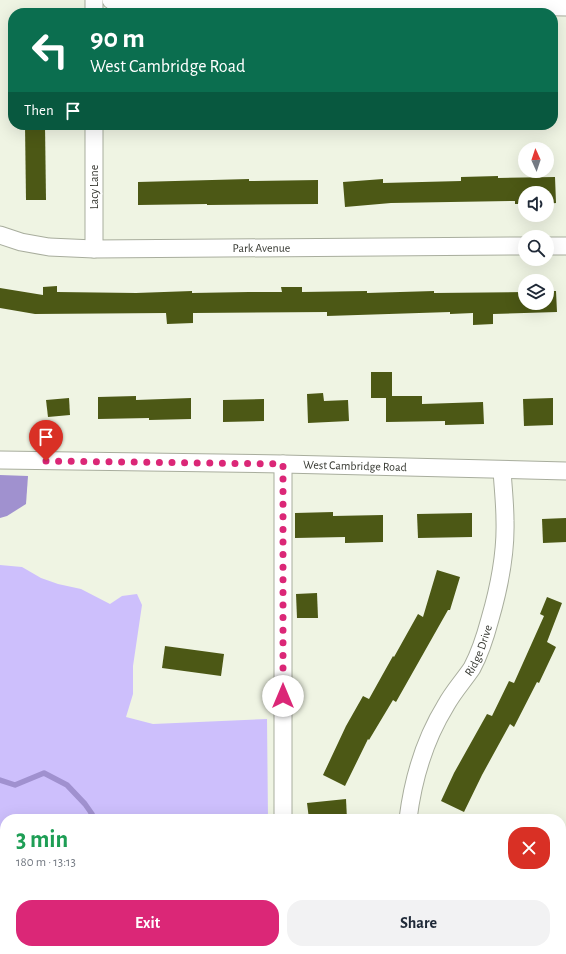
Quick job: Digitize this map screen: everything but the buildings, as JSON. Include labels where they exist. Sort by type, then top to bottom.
[{"type":"street","points":[[111,0],[566,7]]},
{"type":"street","name":"Lacy Lane","points":[[94,130],[94,249]]},
{"type":"street","name":"Park Avenue","points":[[0,235],[21,242],[49,247],[94,249],[518,246]]},
{"type":"street","points":[[554,246],[566,246]]},
{"type":"street","name":"West Cambridge Road","points":[[0,460],[283,464],[566,471]]},
{"type":"street","points":[[283,464],[284,814]]},
{"type":"street","name":"Ridge Drive","points":[[409,814],[410,801],[419,766],[432,732],[446,705],[472,667],[486,634],[497,593],[503,558],[505,521],[502,470]]},
{"type":"shaded area","points":[[0,475],[28,476],[26,504],[7,516],[0,518]]},
{"type":"shaded area","points":[[0,565],[22,567],[41,578],[58,584],[81,589],[110,604],[122,596],[137,594],[142,605],[133,666],[133,694],[126,717],[153,724],[267,719],[268,814],[0,814]]},
{"type":"waterway","points":[[0,780],[15,785],[44,773],[67,785],[85,804],[92,814]]},
{"type":"route","points":[[46,461],[283,464],[283,696]]}]
